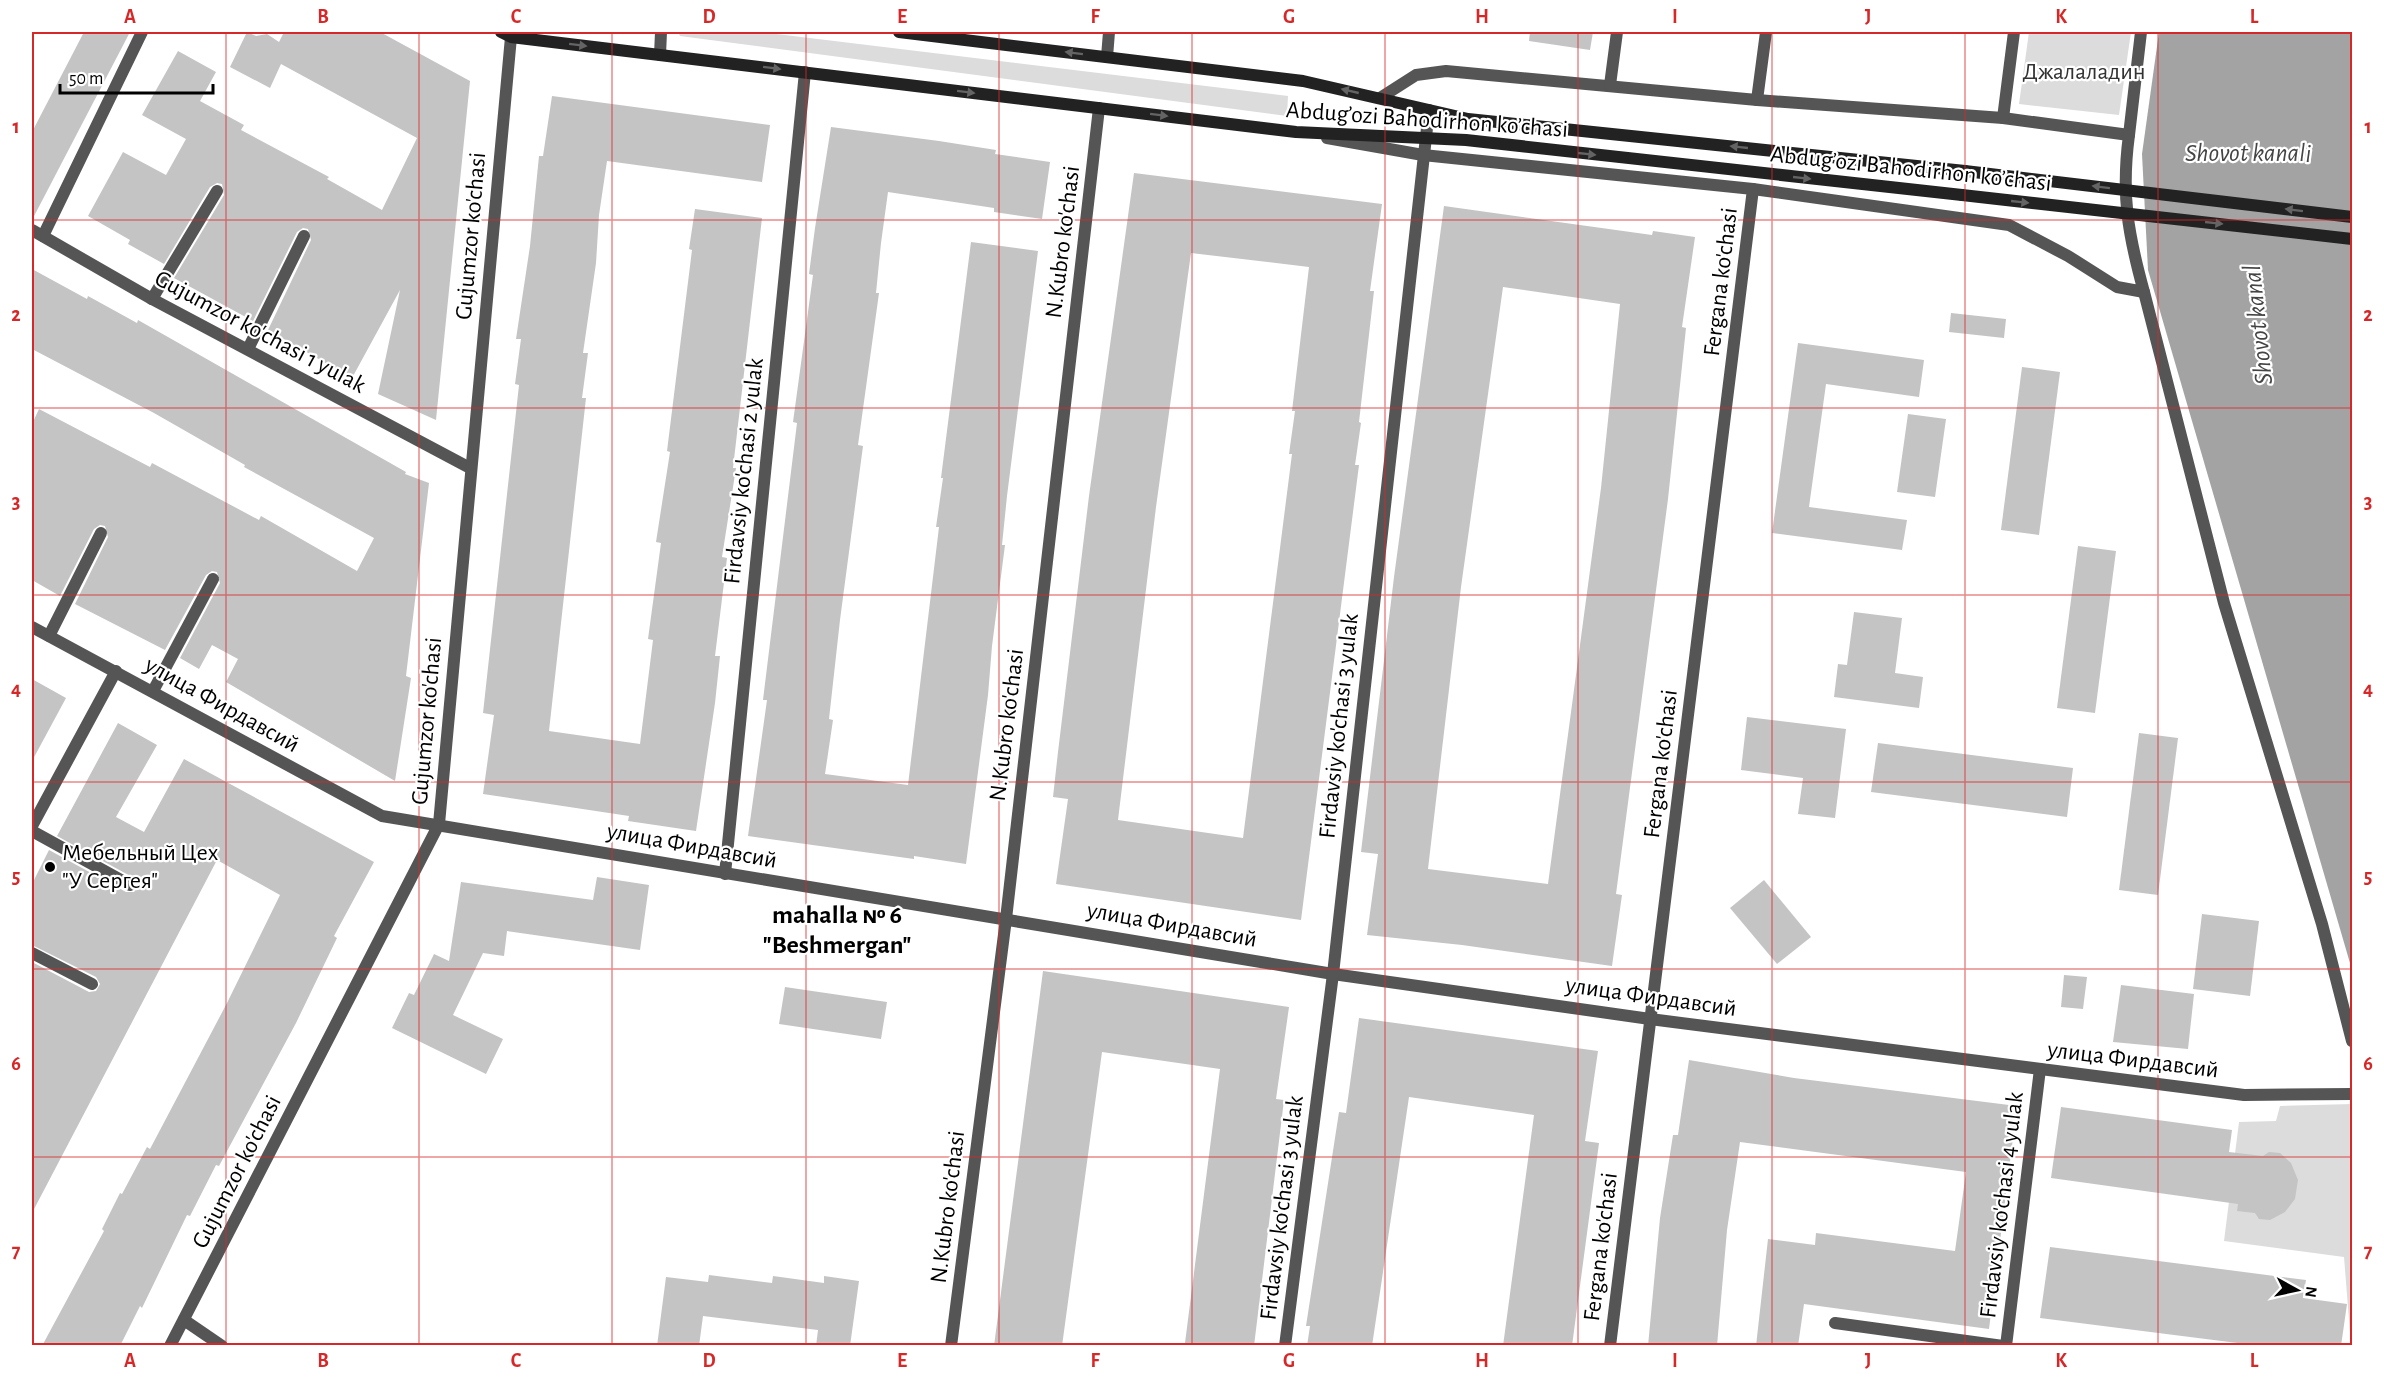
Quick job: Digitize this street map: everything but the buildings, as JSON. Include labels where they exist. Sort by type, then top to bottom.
[{"type":"main road","name":"Abdug’ozi Bahodirhon ko’chasi","points":[[899,32],[1304,81],[1468,119],[1965,171],[2352,217]]},
{"type":"main road","name":"Abdug’ozi Bahodirhon ko’chasi","points":[[506,34],[660,55],[1296,132],[1426,138],[2352,239]]},
{"type":"street","points":[[37,233],[142,32]]},
{"type":"street","points":[[660,55],[662,32]]},
{"type":"street","points":[[1107,57],[1109,32]]},
{"type":"street","points":[[1610,85],[1617,32]]},
{"type":"street","points":[[1756,100],[1766,32]]},
{"type":"street","points":[[2003,118],[2014,32]]},
{"type":"street","points":[[2141,32],[2124,172],[2129,238],[2224,603],[2322,924],[2352,1041]]},
{"type":"street","name":"Gujumzor ko'chasi","points":[[170,1346],[439,824],[506,34]]},
{"type":"street","points":[[1380,98],[1416,75],[1446,71],[1756,100],[2003,118],[2129,135]]},
{"type":"street","name":"Firdavsiy ko'chasi 2 yulak","points":[[725,874],[805,72]]},
{"type":"street","name":"N.Kubro ko'chasi","points":[[951,1346],[1006,919],[1099,108]]},
{"type":"street","name":"Firdavsiy ko'chasi 3 yulak","points":[[1286,1346],[1333,974],[1429,110]]},
{"type":"street","points":[[1296,132],[1423,155],[1753,189],[2009,225],[2068,256],[2117,287],[2144,292]]},
{"type":"street","name":"Fergana ko'chasi","points":[[1610,1346],[1753,189]]},
{"type":"street","points":[[152,299],[217,191]]},
{"type":"street","name":"Gujumzor ko'chasi 1 yulak","points":[[37,233],[152,299],[470,468]]},
{"type":"street","points":[[248,349],[304,236]]},
{"type":"street","points":[[49,636],[101,533]]},
{"type":"street","points":[[153,691],[213,579]]},
{"type":"street","name":"улица Фирдавсий","points":[[32,627],[382,816],[1333,974],[1650,1019],[2244,1095],[2352,1094]]},
{"type":"street","points":[[32,826],[116,671]]},
{"type":"street","points":[[32,831],[130,885]]},
{"type":"street","points":[[32,953],[92,984]]},
{"type":"street","name":"Firdavsiy ko'chasi 4 yulak","points":[[1836,1323],[2004,1346],[2040,1069]]},
{"type":"street","points":[[184,1320],[222,1346]]},
{"type":"green space","points":[[678,32],[759,32],[1288,96],[1287,116],[680,36]]},
{"type":"green space","name":"Джалаладин","points":[[2029,32],[2131,32],[2119,115],[2019,104]]},
{"type":"green space","points":[[2352,1104],[2351,1345],[2344,1257],[2224,1241],[2239,1122],[2276,1121],[2280,1106]]},
{"type":"water","name":"Shovot kanali","points":[[2159,32],[2352,32],[2352,970],[2148,270],[2142,154]]},
{"type":"place","name":"Мебельный Цех \"У Сергея\"","points":[[50,867]]},
{"type":"district","name":"mahalla № 6 \"Beshmergan\"","points":[[837,930]]},
{"type":"water label","name":"Shovot kanal","points":[[2258,325]]}]
